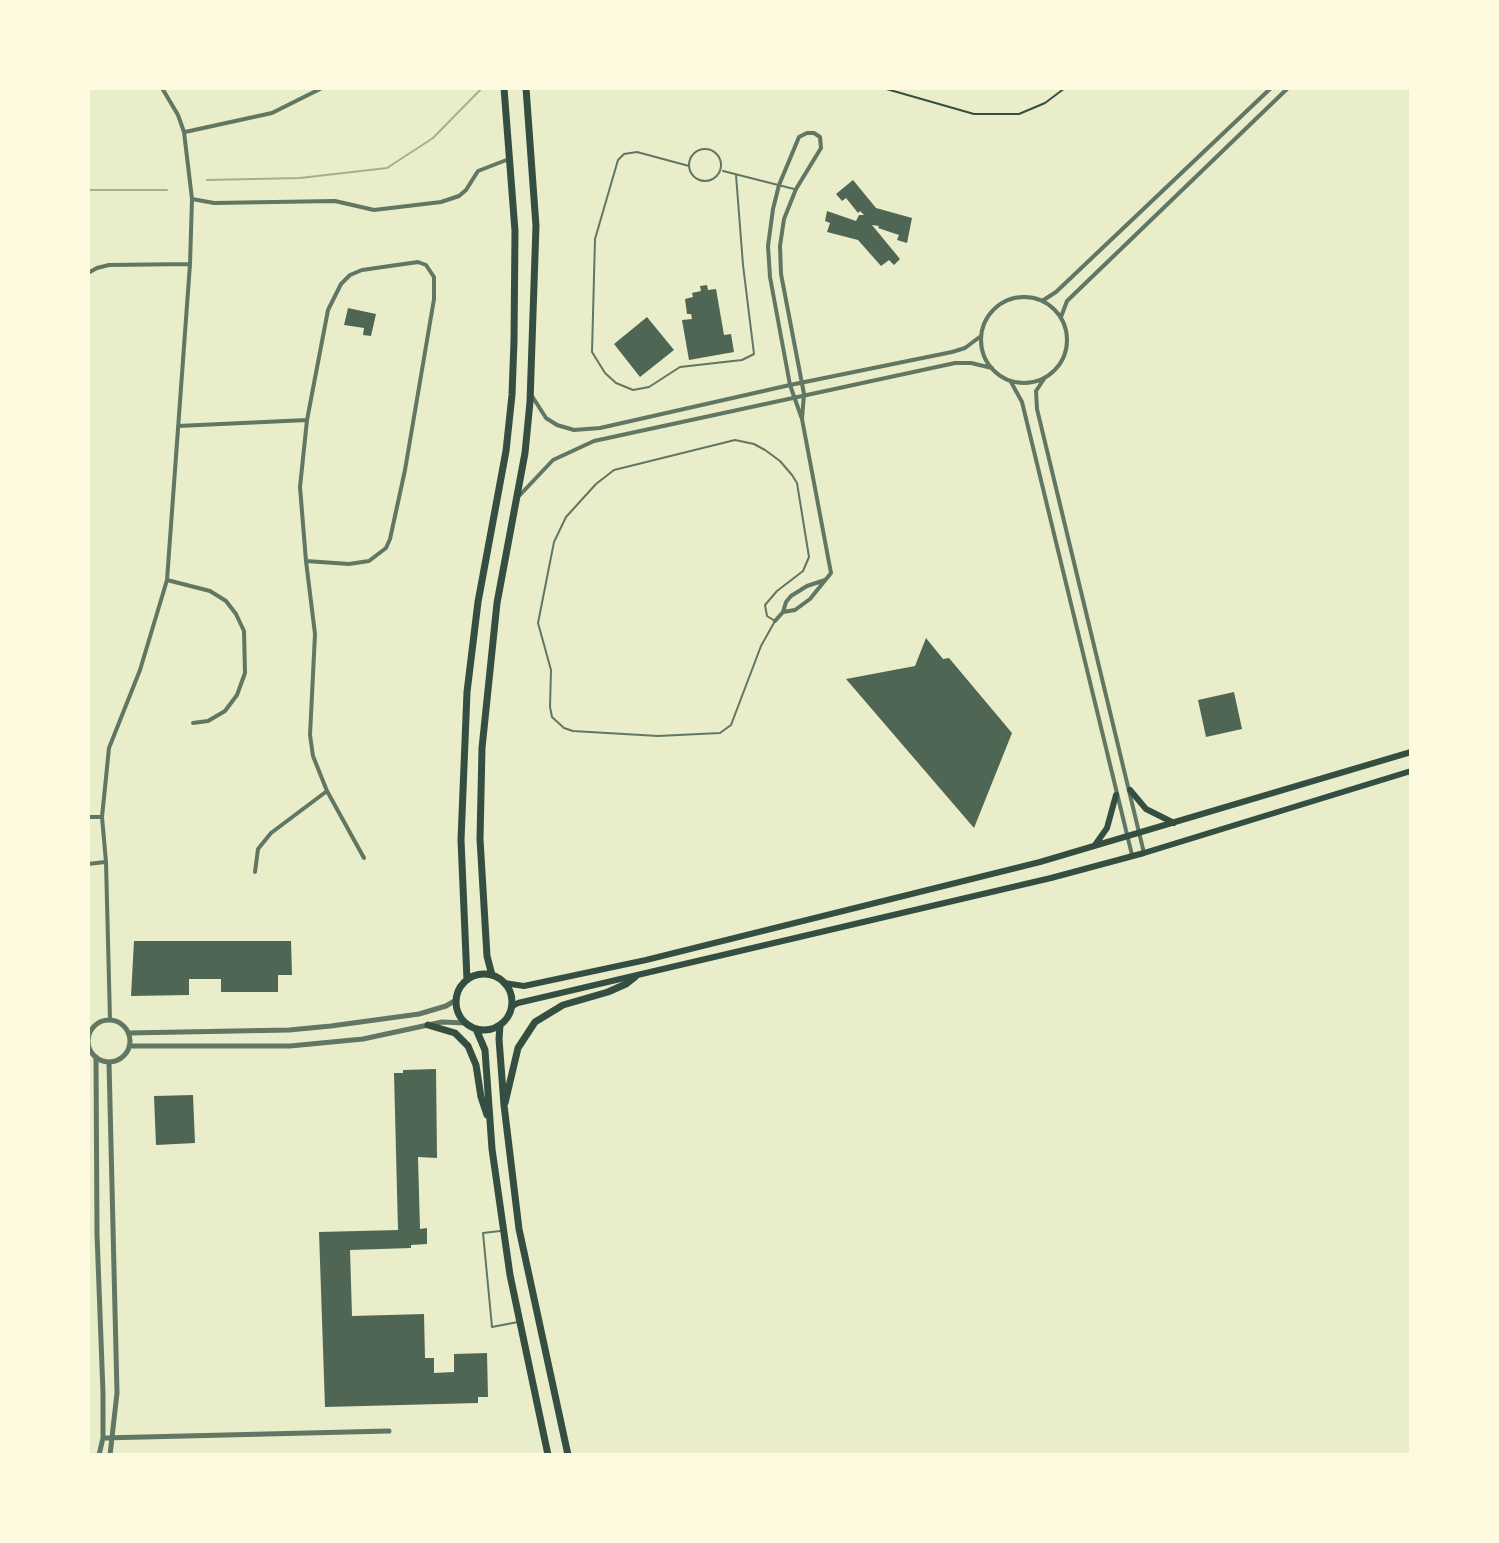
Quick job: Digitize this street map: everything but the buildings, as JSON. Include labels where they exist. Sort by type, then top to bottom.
[{"type":"highway","points":[[467,980],[461,840],[463,748],[478,602],[506,451],[512,395],[515,289],[504,88]]},
{"type":"highway","points":[[492,975],[487,956],[480,839],[482,748],[497,603],[525,453],[530,394],[536,226],[526,88]]},
{"type":"highway","points":[[477,975],[492,975],[504,983],[510,992],[511,1007],[509,1015],[500,1025],[491,1029],[476,1029],[466,1023],[458,1012],[456,1000],[459,989],[467,980],[477,975]]},
{"type":"highway","points":[[504,1105],[518,1048],[535,1022],[563,1005],[608,992],[635,977]]},
{"type":"highway","points":[[428,1025],[455,1033],[468,1046],[475,1060],[481,1097],[490,1120]]},
{"type":"highway","points":[[500,1025],[504,1105],[519,1229],[568,1455]]},
{"type":"highway","points":[[476,1029],[485,1050],[503,1231],[548,1455]]},
{"type":"main road","points":[[504,983],[524,986],[646,960],[1093,847],[1411,752]]},
{"type":"main road","points":[[511,1007],[545,996],[1051,878],[1144,853],[1411,771]]},
{"type":"main road","points":[[1130,790],[1146,809],[1174,823]]},
{"type":"main road","points":[[1093,847],[1107,828],[1116,795]]},
{"type":"street","points":[[110,1020],[102,817],[109,748],[140,670],[167,580],[190,264],[192,199],[184,132],[162,88]]},
{"type":"street","points":[[184,132],[272,113],[322,88]]},
{"type":"street","points":[[1042,301],[1056,292],[1271,88]]},
{"type":"street","points":[[1061,317],[1067,301],[1288,88]]},
{"type":"street","points":[[783,612],[795,610],[810,599],[831,573],[802,419],[790,385],[770,277],[768,246],[779,185],[799,137],[814,133],[820,137],[821,148],[796,189],[784,219],[780,246],[781,274],[804,394],[802,419]]},
{"type":"street","points":[[192,199],[214,203],[335,201],[374,210],[407,206],[450,200],[466,190],[474,173],[509,159]]},
{"type":"street","points":[[306,561],[349,564],[369,561],[386,548],[390,539],[434,299],[434,277],[426,265],[418,262],[362,270],[350,275],[341,284],[328,310],[307,420],[300,487],[306,561],[315,634],[310,735],[313,756],[327,791],[364,858]]},
{"type":"street","points":[[88,273],[109,265],[190,264]]},
{"type":"street","points":[[992,368],[982,348],[981,336],[992,311],[1015,298],[1029,297],[1042,301],[1061,317],[1067,347],[1060,366],[1044,379],[1036,391],[1037,409],[1144,853]]},
{"type":"street","points":[[530,394],[549,421],[569,429],[583,430],[952,352],[965,348],[981,336]]},
{"type":"street","points":[[516,499],[546,465],[579,446],[793,396],[955,363],[992,368],[1011,382],[1022,402],[1132,856]]},
{"type":"street","points":[[1011,382],[1033,383],[1044,379]]},
{"type":"street","points":[[178,426],[307,420]]},
{"type":"street","points":[[775,621],[791,596],[827,579]]},
{"type":"street","points":[[167,580],[210,591],[226,601],[244,631],[245,673],[237,695],[225,711],[208,721],[193,723]]},
{"type":"street","points":[[1111,775],[1125,772]]},
{"type":"street","points":[[255,872],[258,849],[271,833],[327,791]]},
{"type":"street","points":[[88,817],[102,817]]},
{"type":"street","points":[[88,864],[106,862]]},
{"type":"street","points":[[128,1033],[289,1030],[356,1024],[419,1014],[456,1000]]},
{"type":"street","points":[[96,1057],[109,1062],[122,1058],[129,1046],[128,1033],[121,1024],[110,1020],[95,1026],[88,1041],[96,1057],[103,1438],[99,1455]]},
{"type":"street","points":[[129,1046],[299,1045],[363,1039],[451,1021],[466,1023]]},
{"type":"street","points":[[109,1062],[117,1393],[110,1455]]},
{"type":"street","points":[[103,1438],[389,1431]]},
{"type":"lane","points":[[707,149],[720,158],[720,171],[715,178],[702,181],[693,175],[689,166],[696,152],[707,149]]},
{"type":"lane","points":[[689,166],[637,152],[624,154],[618,160],[595,239],[592,352],[605,373],[616,383],[633,390],[649,387],[680,367],[742,360],[754,354],[736,175]]},
{"type":"lane","points":[[720,171],[796,189]]},
{"type":"lane","points":[[735,440],[754,444],[780,461],[797,483],[809,557],[803,571],[765,605],[767,616],[775,621],[761,646],[726,731],[658,736],[573,731],[552,717],[551,670],[538,623],[554,542],[572,509],[604,476],[614,470],[735,440]]},
{"type":"lane","points":[[503,1231],[483,1233],[492,1327],[519,1322]]},
{"type":"path","points":[[883,88],[974,114],[1019,114],[1045,103],[1065,88]]},
{"type":"waterway","points":[[207,180],[300,178],[387,168],[433,138],[482,88]]},
{"type":"waterway","points":[[88,190],[167,190]]}]
